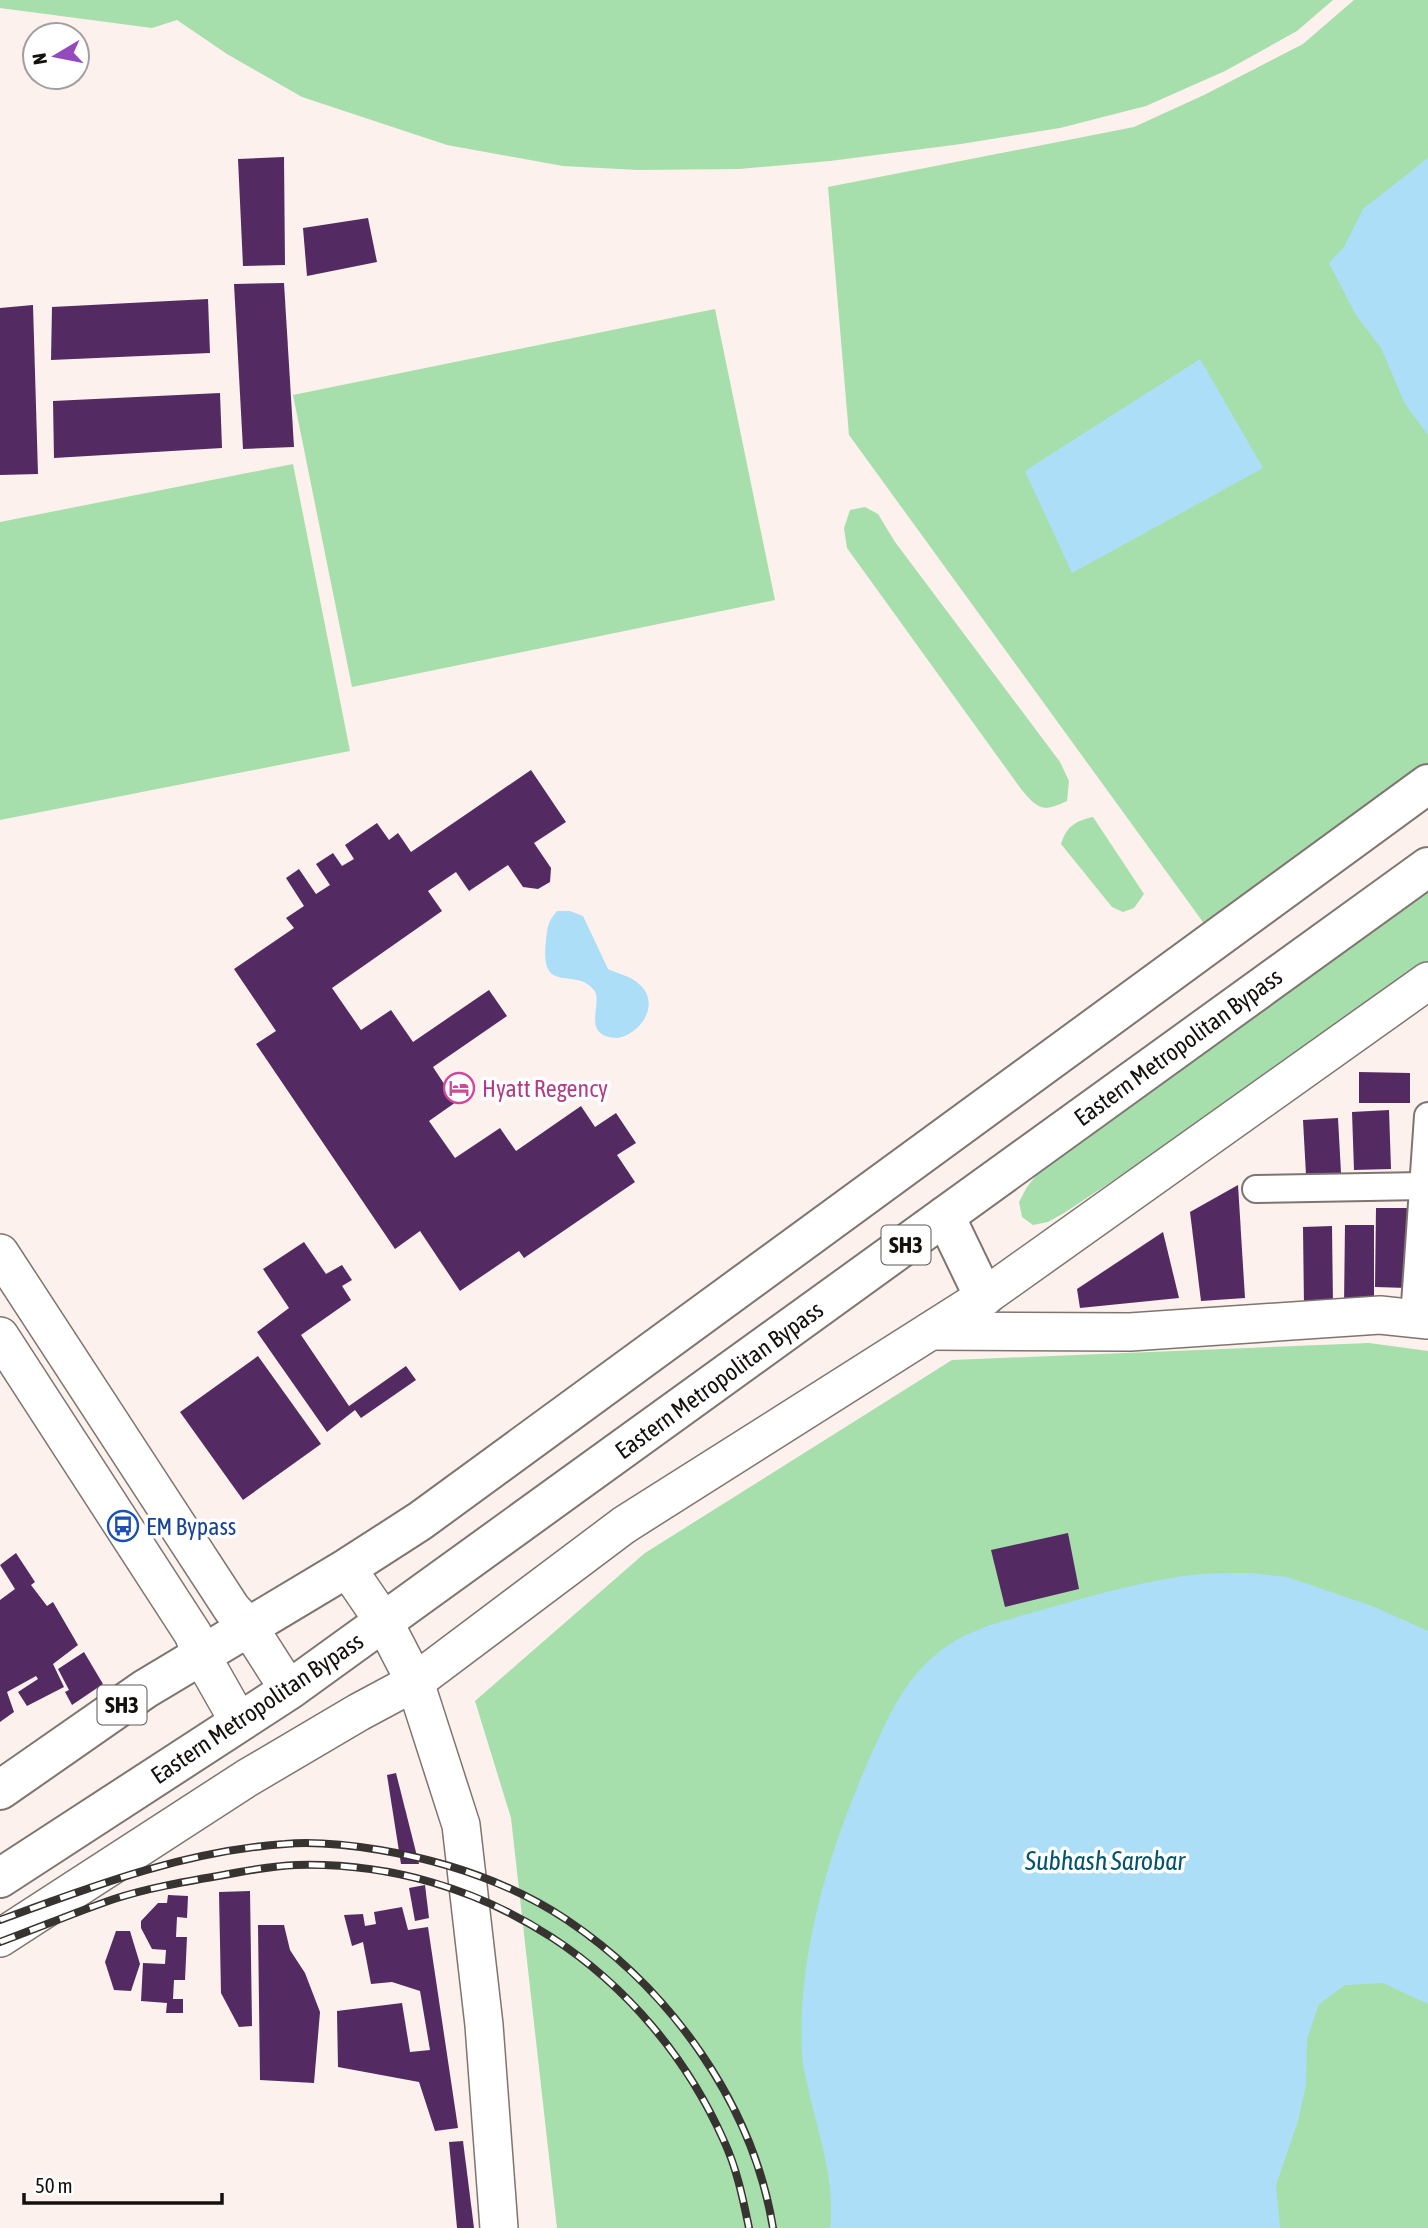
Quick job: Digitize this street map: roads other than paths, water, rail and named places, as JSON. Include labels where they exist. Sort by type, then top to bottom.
[{"type":"main road","name":"SH3","points":[[0,1790],[145,1689],[347,1568],[431,1513],[1428,784]]},
{"type":"main road","name":"Eastern Metropolitan Bypass","points":[[0,1878],[289,1690],[1428,867]]},
{"type":"main road","points":[[945,1216],[984,1297]]},
{"type":"street","points":[[0,1938],[247,1778],[415,1682],[624,1525],[984,1297],[1428,981]]},
{"type":"street","points":[[931,1331],[1130,1332],[1380,1315],[1421,1319],[1423,1186],[1428,1116]]},
{"type":"street","points":[[1256,1189],[1423,1186]]},
{"type":"street","points":[[0,1253],[232,1609],[248,1626],[289,1690]]},
{"type":"street","points":[[0,1336],[186,1623],[239,1723]]},
{"type":"street","points":[[347,1568],[384,1622],[415,1682],[461,1825],[484,2025],[499,2228]]},
{"type":"water","points":[[1428,158],[1428,435],[1405,404],[1381,348],[1356,315],[1329,263],[1344,247],[1363,209]]},
{"type":"water","points":[[1200,359],[1263,468],[1072,573],[1025,471]]},
{"type":"water","points":[[557,911],[570,911],[583,916],[608,969],[632,979],[645,992],[648,1000],[646,1016],[641,1024],[627,1035],[618,1038],[599,1032],[595,1018],[594,990],[578,980],[553,975],[548,969],[545,958],[547,932]]},
{"type":"water","name":"Subhash Sarobar","points":[[1250,1573],[1287,1577],[1372,1606],[1428,1631],[1428,2004],[1383,1983],[1345,1985],[1319,2004],[1307,2039],[1306,2085],[1298,2121],[1276,2185],[1280,2228],[830,2228],[828,2173],[803,2060],[805,1976],[820,1900],[843,1825],[871,1755],[907,1686],[927,1662],[952,1643],[1016,1617],[1182,1576]]},
{"type":"railway","points":[[0,1920],[175,1862],[285,1844],[332,1844],[380,1850],[429,1860],[500,1884],[546,1907],[605,1948],[640,1980],[672,2015],[701,2053],[726,2094],[747,2137],[763,2182],[773,2228]]},
{"type":"railway","points":[[0,1942],[114,1899],[237,1872],[296,1865],[365,1868],[432,1882],[494,1906],[552,1938],[605,1978],[652,2026],[692,2080],[724,2141],[736,2173],[749,2228]]},
{"type":"place","name":"Hyatt Regency","points":[[459,1088]]},
{"type":"place","name":"EM Bypass","points":[[123,1526]]}]
